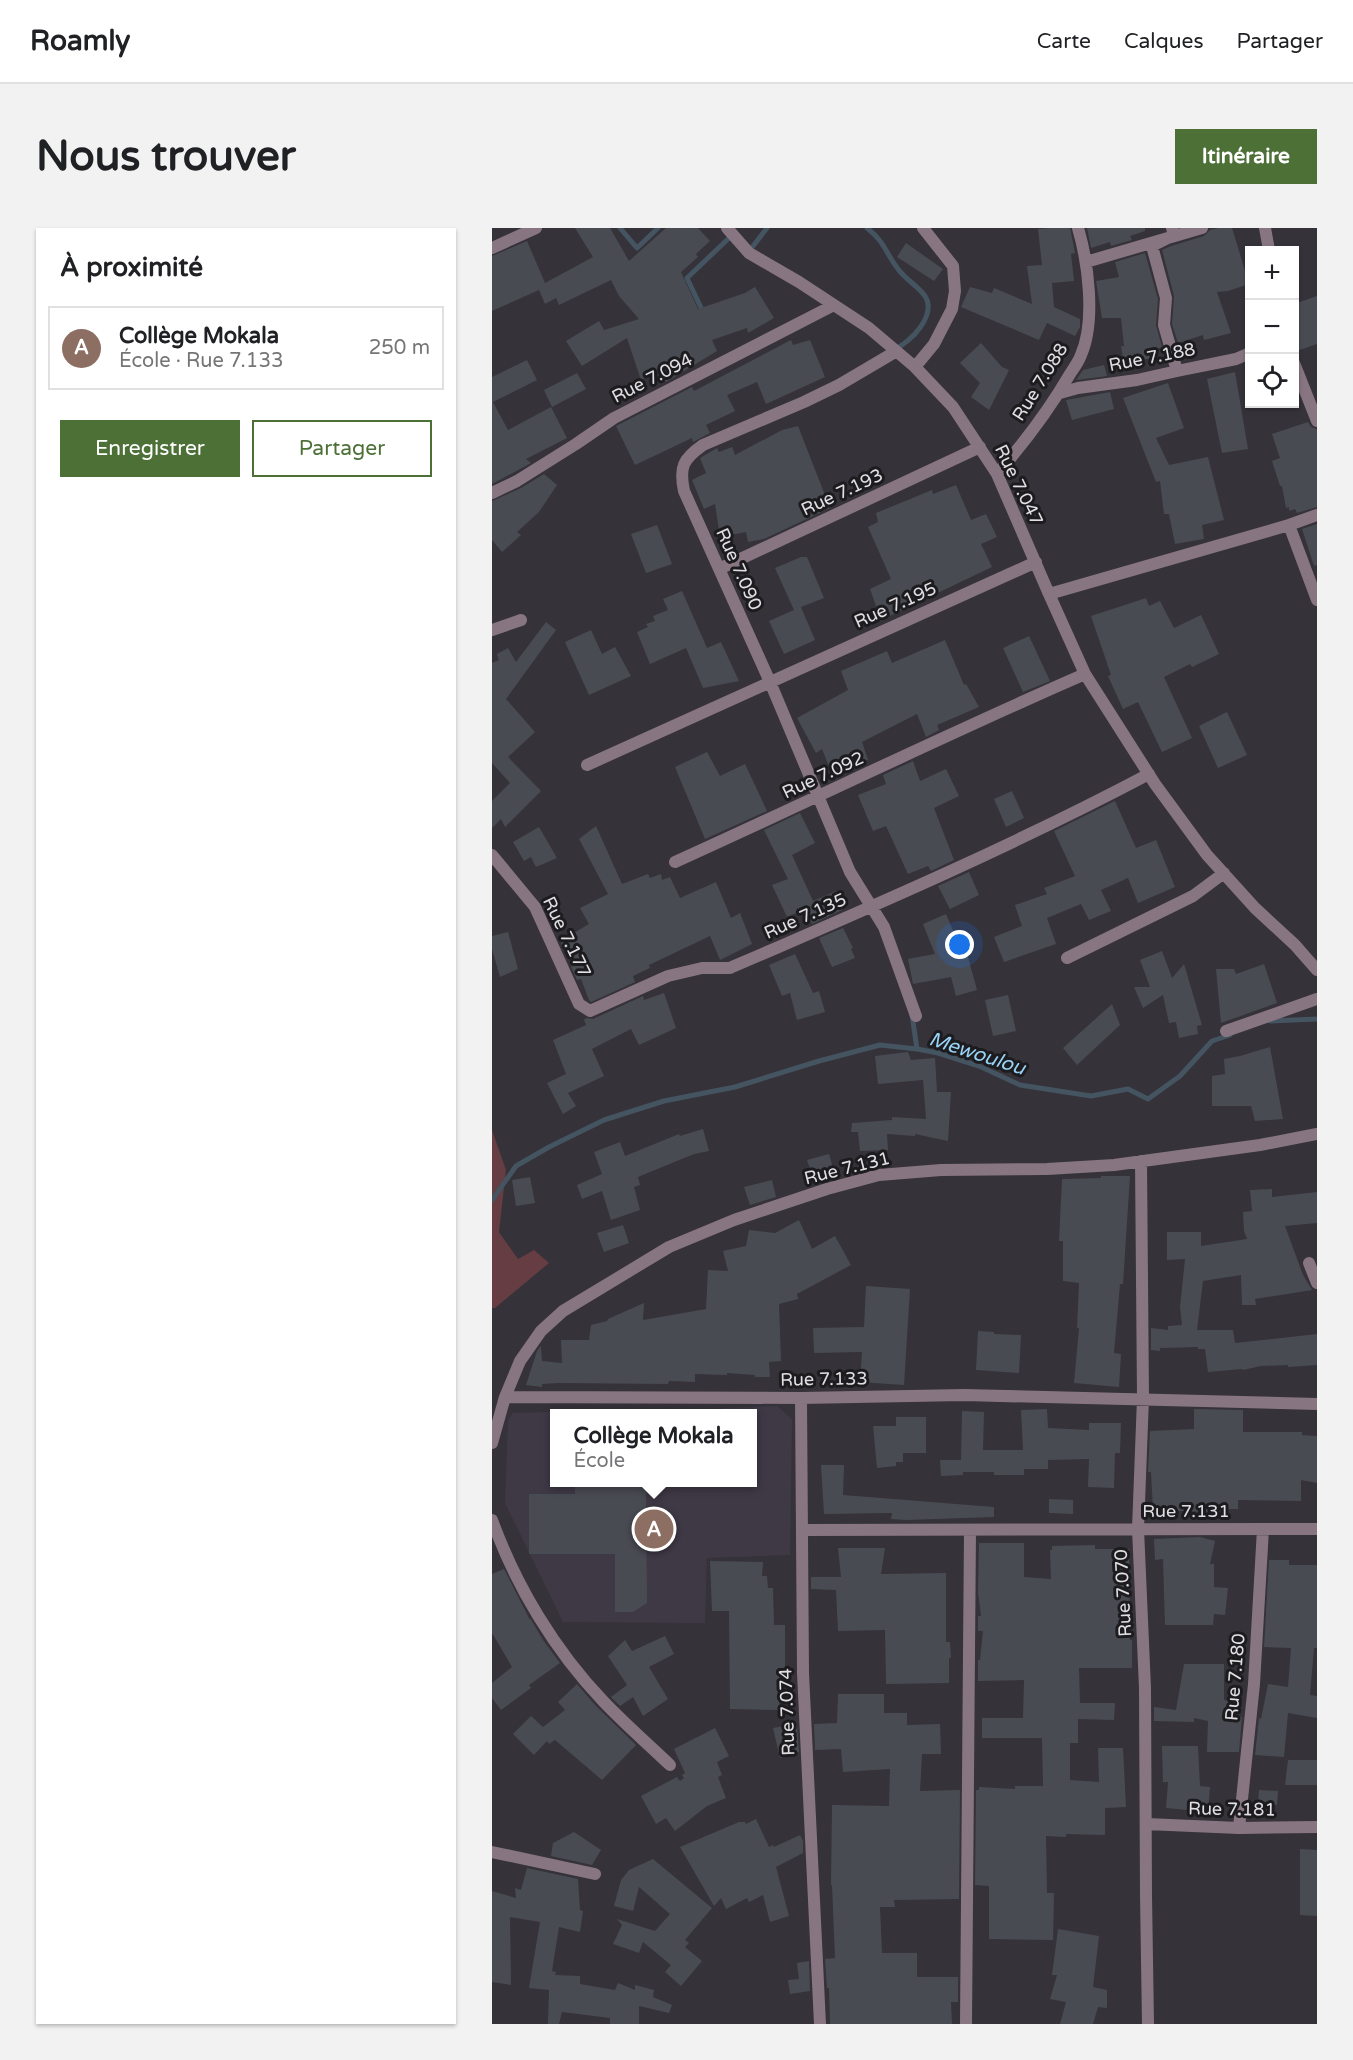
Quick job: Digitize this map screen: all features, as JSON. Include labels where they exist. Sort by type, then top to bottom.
[{"type":"street","points":[[492,248],[536,228]]},
{"type":"street","name":"Rue 7.047","points":[[727,228],[749,253],[869,328],[915,367],[953,407],[997,474],[1085,674],[1149,774],[1207,855],[1255,908],[1317,970]]},
{"type":"street","points":[[915,367],[934,344],[942,329],[952,309],[955,291],[953,266],[923,228]]},
{"type":"street","name":"Rue 7.088","points":[[997,474],[1060,393],[1082,354],[1088,325],[1089,285],[1078,228]]},
{"type":"street","points":[[1086,262],[1173,232],[1202,228]]},
{"type":"street","points":[[1265,228],[1268,246]]},
{"type":"street","points":[[1173,232],[1152,246],[1166,298],[1164,325],[1177,371]]},
{"type":"street","name":"Rue 7.094","points":[[492,494],[576,444],[614,418],[834,305]]},
{"type":"street","name":"Rue 7.090","points":[[895,352],[839,385],[804,402],[703,445],[692,453],[681,473],[684,490],[770,682],[850,872],[884,927],[916,1016]]},
{"type":"street","name":"Rue 7.188","points":[[1060,393],[1236,359],[1248,354]]},
{"type":"street","points":[[1299,376],[1317,422]]},
{"type":"street","name":"Rue 7.193","points":[[719,569],[980,447]]},
{"type":"street","points":[[1049,594],[1317,515]]},
{"type":"street","points":[[1289,525],[1317,600]]},
{"type":"street","name":"Rue 7.195","points":[[587,765],[1036,562]]},
{"type":"street","points":[[492,630],[521,620]]},
{"type":"street","name":"Rue 7.092","points":[[675,862],[818,798],[985,717],[1085,674]]},
{"type":"street","name":"Rue 7.135","points":[[583,1008],[590,1011],[597,1010],[668,976],[686,971],[702,968],[730,968],[870,907],[1087,807],[1149,774]]},
{"type":"street","name":"Rue 7.177","points":[[492,855],[535,907],[579,1004],[583,1008]]},
{"type":"street","points":[[1067,958],[1193,896],[1224,873]]},
{"type":"street","points":[[1226,1031],[1317,999]]},
{"type":"street","name":"Rue 7.131","points":[[492,1443],[505,1397],[520,1361],[541,1331],[563,1311],[669,1248],[734,1220],[826,1189],[879,1175],[941,1170],[1047,1170],[1141,1161],[1260,1145],[1317,1134]]},
{"type":"street","name":"Rue 7.070","points":[[1141,1161],[1143,1398],[1138,1529],[1145,1688],[1148,2024]]},
{"type":"street","points":[[1309,1263],[1317,1283]]},
{"type":"street","name":"Rue 7.133","points":[[505,1397],[801,1398],[964,1395],[1317,1404]]},
{"type":"street","name":"Rue 7.074","points":[[801,1398],[803,1673],[820,2024]]},
{"type":"street","points":[[492,1520],[509,1562],[544,1625],[603,1702],[670,1765]]},
{"type":"street","name":"Rue 7.180","points":[[1239,1828],[1254,1684],[1263,1529]]},
{"type":"street","name":"Rue 7.131","points":[[802,1530],[1317,1529]]},
{"type":"street","points":[[966,2024],[970,1530]]},
{"type":"street","name":"Rue 7.181","points":[[1146,1824],[1239,1828],[1317,1827]]},
{"type":"street","points":[[492,1852],[595,1874]]},
{"type":"shaded area","points":[[492,1130],[506,1170],[499,1232],[518,1259],[534,1250],[549,1263],[495,1308],[492,1308]]},
{"type":"shaded area","points":[[777,1406],[792,1419],[790,1555],[707,1558],[705,1623],[563,1622],[505,1503],[508,1421],[513,1413],[550,1412],[550,1487],[757,1487],[757,1409],[722,1408]]},
{"type":"building","points":[[575,228],[610,228],[629,261],[666,228],[698,228],[710,241],[696,254],[698,257],[681,272],[698,309],[745,293],[755,287],[774,318],[748,333],[747,328],[712,340],[717,351],[666,382],[659,370],[641,380],[627,338],[582,366],[566,341],[599,321],[604,330],[639,319],[619,296],[611,280],[559,305],[556,298],[545,304],[539,290],[492,311],[492,256],[527,241],[545,283],[593,257]]},
{"type":"building","points":[[1070,228],[1075,253],[1071,254],[1074,281],[1052,283],[1054,307],[1080,319],[1080,327],[1075,336],[1047,323],[1039,340],[961,307],[970,287],[992,293],[994,288],[1032,304],[1027,266],[1042,265],[1038,229]]},
{"type":"building","points":[[1087,228],[1145,228],[1145,231],[1130,236],[1132,240],[1111,246],[1110,242],[1091,248]]},
{"type":"building","points":[[1232,228],[1245,271],[1245,285],[1217,292],[1231,333],[1204,340],[1203,335],[1178,343],[1172,324],[1174,296],[1162,250],[1204,236],[1210,230]]},
{"type":"building","points":[[906,243],[943,269],[934,281],[897,257]]},
{"type":"building","points":[[1145,253],[1158,299],[1156,325],[1162,347],[1154,350],[1156,357],[1124,364],[1121,346],[1124,346],[1121,318],[1102,318],[1096,281],[1119,277],[1115,262]]},
{"type":"building","points":[[1317,296],[1317,344],[1299,350],[1299,302]]},
{"type":"building","points":[[791,340],[793,345],[810,340],[825,377],[766,404],[757,382],[727,395],[735,411],[706,425],[710,433],[693,442],[692,438],[635,465],[616,426],[692,387],[694,391]]},
{"type":"building","points":[[981,343],[1002,367],[1009,370],[989,410],[971,397],[980,383],[960,363]]},
{"type":"building","points":[[527,360],[537,380],[493,402],[508,430],[551,407],[567,438],[526,459],[531,463],[492,484],[492,377]]},
{"type":"building","points":[[1104,365],[1107,376],[1076,380],[1083,370]]},
{"type":"building","points":[[1235,372],[1248,449],[1222,453],[1207,379]]},
{"type":"building","points":[[577,373],[586,389],[552,407],[544,390]]},
{"type":"building","points":[[1168,383],[1184,428],[1156,438],[1169,465],[1208,457],[1224,520],[1202,525],[1204,539],[1175,544],[1169,514],[1164,514],[1160,481],[1156,482],[1123,398]]},
{"type":"building","points":[[1110,392],[1114,409],[1072,420],[1066,400]]},
{"type":"building","points":[[1308,422],[1311,427],[1317,429],[1317,507],[1297,513],[1295,509],[1289,511],[1289,507],[1286,508],[1282,486],[1280,486],[1272,461],[1280,458],[1272,434]]},
{"type":"building","points":[[798,426],[830,508],[764,539],[748,542],[746,532],[720,537],[715,504],[704,509],[692,480],[706,473],[700,458],[717,448],[719,452],[732,447],[735,455],[782,430]]},
{"type":"building","points":[[544,474],[557,485],[539,512],[517,532],[521,535],[502,552],[492,540],[492,501],[521,488]]},
{"type":"building","points":[[956,485],[971,520],[986,514],[997,537],[981,544],[992,567],[881,620],[870,589],[891,579],[868,527],[878,522],[876,513],[932,490],[933,494]]},
{"type":"building","points":[[1317,524],[1317,565],[1314,566],[1302,529]]},
{"type":"building","points":[[657,525],[672,564],[646,573],[631,534]]},
{"type":"building","points":[[801,557],[807,557],[824,598],[801,607],[815,640],[784,654],[769,621],[794,610],[775,568]]},
{"type":"building","points":[[682,591],[707,648],[721,642],[739,681],[703,688],[686,648],[650,664],[637,632],[648,627],[646,624],[655,621],[653,616],[668,610],[663,599]]},
{"type":"building","points":[[1146,598],[1149,606],[1160,601],[1174,628],[1201,615],[1219,654],[1192,667],[1190,664],[1164,677],[1192,738],[1162,752],[1138,702],[1123,709],[1108,676],[1111,675],[1091,616]]},
{"type":"building","points":[[546,622],[556,630],[506,699],[535,732],[508,757],[541,791],[505,827],[501,819],[492,828],[492,801],[510,783],[492,763],[492,663],[499,660],[497,654],[508,648],[516,662]]},
{"type":"building","points":[[591,630],[602,654],[615,647],[631,676],[589,695],[565,642]]},
{"type":"building","points":[[1029,636],[1050,681],[1023,692],[1003,648]]},
{"type":"building","points":[[945,640],[964,685],[966,684],[979,707],[937,725],[939,730],[926,737],[917,714],[862,742],[868,760],[832,774],[822,749],[816,753],[797,718],[848,690],[841,671],[887,651],[892,663]]},
{"type":"building","points":[[1227,712],[1247,755],[1218,768],[1199,726]]},
{"type":"building","points":[[707,752],[720,776],[745,764],[767,811],[705,839],[675,767]]},
{"type":"building","points":[[913,761],[920,781],[946,769],[959,796],[934,808],[954,860],[931,871],[928,866],[908,874],[886,826],[873,831],[858,795],[886,784],[883,775]]},
{"type":"building","points":[[1012,791],[1024,818],[1006,827],[994,799]]},
{"type":"building","points":[[1115,801],[1136,848],[1156,840],[1175,887],[1138,903],[1128,878],[1101,890],[1111,911],[1089,920],[1081,904],[1047,918],[1056,944],[1004,962],[994,937],[1022,926],[1015,905],[1047,894],[1044,888],[1075,876],[1054,831]]},
{"type":"building","points":[[800,813],[815,843],[792,855],[813,901],[836,891],[844,909],[812,924],[805,909],[787,917],[772,885],[788,879],[764,830]]},
{"type":"building","points":[[596,826],[622,884],[648,874],[650,878],[661,874],[662,880],[670,877],[680,898],[716,882],[731,918],[740,913],[752,944],[720,960],[710,936],[649,965],[650,968],[633,976],[635,982],[591,1002],[581,979],[577,980],[571,967],[573,966],[560,941],[589,924],[580,908],[608,894],[579,839]]},
{"type":"building","points":[[539,827],[557,858],[536,867],[531,857],[524,861],[513,842]]},
{"type":"building","points":[[969,872],[979,895],[950,909],[938,886]]},
{"type":"building","points":[[946,914],[960,947],[965,946],[977,990],[956,996],[951,977],[913,984],[908,959],[935,954],[923,924]]},
{"type":"building","points":[[843,928],[853,948],[851,949],[855,958],[832,967],[819,938]]},
{"type":"building","points":[[508,932],[518,969],[500,977],[492,949],[492,936]]},
{"type":"building","points":[[1162,951],[1172,978],[1184,964],[1202,1025],[1197,1026],[1198,1034],[1179,1038],[1176,1022],[1169,1023],[1163,995],[1143,1008],[1134,987],[1150,987],[1140,960]]},
{"type":"building","points":[[795,954],[813,993],[819,991],[825,1012],[797,1020],[790,993],[782,996],[769,965]]},
{"type":"building","points":[[1264,964],[1277,1003],[1221,1023],[1216,969],[1234,969],[1236,974]]},
{"type":"building","points":[[664,993],[676,1028],[639,1045],[631,1029],[592,1049],[604,1076],[568,1093],[576,1106],[563,1114],[547,1083],[566,1074],[553,1040],[586,1025],[584,1020],[586,1018],[593,1019],[643,996],[644,1000]]},
{"type":"building","points":[[1008,995],[1016,1031],[993,1036],[985,1000]]},
{"type":"building","points":[[1112,1004],[1120,1025],[1077,1065],[1063,1048]]},
{"type":"building","points":[[1270,1047],[1283,1119],[1255,1121],[1251,1106],[1212,1106],[1212,1076],[1225,1074],[1224,1059]]},
{"type":"building","points":[[908,1052],[911,1060],[935,1058],[937,1092],[951,1092],[948,1141],[915,1134],[915,1136],[887,1134],[888,1150],[860,1151],[858,1132],[851,1132],[852,1123],[892,1120],[892,1117],[926,1119],[923,1080],[878,1084],[875,1056]]},
{"type":"building","points":[[703,1129],[709,1151],[694,1154],[638,1177],[640,1185],[634,1187],[640,1210],[611,1220],[602,1191],[582,1199],[577,1185],[602,1174],[594,1152],[620,1142],[625,1156],[679,1134],[680,1136]]},
{"type":"building","points":[[829,1154],[835,1175],[814,1181],[807,1160]]},
{"type":"building","points":[[1101,1176],[1130,1176],[1123,1284],[1120,1284],[1114,1353],[1121,1354],[1119,1387],[1074,1383],[1079,1328],[1077,1328],[1079,1283],[1063,1281],[1063,1241],[1059,1241],[1062,1179],[1101,1178]]},
{"type":"building","points":[[530,1177],[535,1203],[516,1206],[512,1180]]},
{"type":"building","points":[[772,1180],[776,1197],[750,1205],[744,1187]]},
{"type":"building","points":[[1272,1189],[1272,1197],[1317,1192],[1317,1223],[1285,1226],[1303,1275],[1312,1290],[1255,1299],[1256,1305],[1242,1305],[1241,1275],[1203,1281],[1197,1330],[1233,1330],[1235,1343],[1317,1334],[1317,1365],[1261,1366],[1243,1370],[1208,1372],[1205,1349],[1198,1349],[1198,1347],[1151,1350],[1151,1328],[1168,1330],[1168,1326],[1182,1325],[1180,1307],[1185,1259],[1167,1260],[1167,1232],[1201,1232],[1201,1246],[1247,1239],[1243,1212],[1252,1211],[1250,1190]]},
{"type":"building","points":[[799,1220],[812,1249],[835,1236],[851,1265],[797,1294],[798,1299],[779,1304],[781,1361],[769,1362],[770,1377],[727,1373],[727,1375],[695,1374],[695,1382],[669,1381],[668,1384],[558,1383],[542,1384],[542,1387],[526,1385],[537,1351],[541,1346],[542,1361],[562,1363],[561,1340],[589,1340],[591,1325],[607,1321],[644,1303],[643,1320],[706,1309],[708,1270],[728,1271],[723,1251],[746,1246],[749,1230],[775,1233]]},
{"type":"building","points":[[623,1225],[629,1243],[604,1252],[597,1233]]},
{"type":"building","points":[[866,1286],[910,1289],[904,1385],[860,1382],[862,1352],[814,1353],[813,1328],[864,1327]]},
{"type":"building","points":[[978,1331],[1021,1335],[1019,1373],[976,1370]]},
{"type":"building","points":[[1047,1409],[1048,1428],[1089,1430],[1089,1423],[1121,1423],[1120,1453],[1115,1453],[1114,1488],[1088,1487],[1089,1459],[1048,1460],[1048,1469],[1024,1469],[1024,1475],[963,1472],[963,1475],[941,1476],[940,1460],[961,1460],[962,1411],[984,1412],[983,1450],[1023,1450],[1021,1410]]},
{"type":"building","points":[[1194,1409],[1243,1410],[1243,1432],[1302,1432],[1302,1435],[1317,1436],[1317,1483],[1301,1480],[1301,1501],[1238,1500],[1238,1509],[1212,1509],[1212,1512],[1153,1510],[1151,1472],[1148,1472],[1150,1431],[1194,1429]]},
{"type":"building","points":[[896,1417],[926,1417],[926,1453],[903,1453],[903,1462],[896,1462],[896,1466],[877,1468],[873,1426],[896,1426]]},
{"type":"building","points":[[821,1465],[844,1465],[843,1495],[994,1507],[994,1517],[906,1520],[891,1519],[892,1513],[824,1514]]},
{"type":"building","points":[[575,1487],[646,1487],[647,1603],[633,1612],[615,1612],[615,1554],[529,1554],[529,1494],[575,1494]]},
{"type":"building","points":[[1049,1499],[1073,1500],[1073,1514],[1049,1513]]},
{"type":"building","points":[[1200,1537],[1215,1541],[1210,1564],[1214,1564],[1214,1587],[1228,1588],[1225,1615],[1214,1614],[1213,1625],[1165,1625],[1163,1559],[1155,1560],[1154,1539]]},
{"type":"building","points":[[979,1543],[1024,1543],[1024,1577],[1051,1579],[1050,1550],[1052,1546],[1095,1545],[1095,1549],[1129,1549],[1132,1668],[1079,1668],[1080,1703],[1115,1703],[1114,1720],[1078,1719],[1078,1743],[1070,1743],[1070,1780],[1099,1782],[1098,1748],[1123,1748],[1126,1807],[1105,1808],[1105,1835],[1046,1836],[1047,1893],[1054,1893],[1053,1940],[989,1939],[989,1886],[975,1885],[976,1790],[979,1790],[979,1787],[1015,1789],[1015,1786],[1043,1786],[1042,1738],[982,1738],[982,1718],[1023,1718],[1024,1680],[978,1681],[978,1660],[980,1660],[983,1631],[978,1631],[978,1616],[981,1616],[978,1592]]},
{"type":"building","points":[[838,1548],[885,1548],[881,1574],[946,1573],[946,1642],[950,1642],[951,1658],[949,1658],[949,1683],[886,1684],[885,1630],[838,1631],[836,1590],[811,1589],[811,1577],[841,1577]]},
{"type":"building","points":[[1269,1560],[1289,1560],[1289,1565],[1317,1565],[1317,1648],[1314,1648],[1310,1695],[1317,1696],[1317,1718],[1288,1713],[1284,1757],[1255,1755],[1259,1718],[1261,1719],[1268,1684],[1288,1687],[1291,1648],[1264,1647]]},
{"type":"building","points":[[710,1561],[763,1562],[762,1576],[767,1576],[768,1588],[773,1588],[774,1625],[785,1625],[785,1673],[780,1673],[779,1710],[730,1709],[729,1611],[712,1611]]},
{"type":"building","points":[[504,1569],[530,1620],[530,1618],[560,1663],[529,1685],[531,1688],[501,1710],[492,1698],[492,1683],[512,1667],[492,1633],[492,1574]]},
{"type":"building","points":[[665,1636],[674,1654],[649,1667],[668,1699],[643,1716],[633,1697],[620,1706],[611,1697],[627,1685],[608,1656],[625,1640],[632,1651]]},
{"type":"building","points":[[1184,1664],[1224,1664],[1224,1700],[1234,1701],[1232,1716],[1242,1717],[1239,1752],[1207,1752],[1208,1721],[1194,1718],[1194,1722],[1154,1721],[1154,1707],[1176,1710]]},
{"type":"building","points":[[577,1684],[636,1745],[602,1780],[555,1740],[549,1744],[547,1741],[534,1755],[513,1734],[531,1716],[543,1727],[565,1710],[558,1702]]},
{"type":"building","points":[[838,1694],[884,1694],[884,1713],[907,1713],[907,1725],[940,1724],[941,1754],[922,1754],[920,1791],[960,1790],[959,1899],[894,1900],[895,1907],[880,1907],[882,1953],[917,1953],[917,1977],[958,1977],[958,2002],[951,2002],[952,2024],[830,2024],[825,1959],[835,1958],[831,1885],[832,1805],[889,1806],[890,1769],[843,1772],[841,1749],[815,1750],[814,1724],[837,1723]]},
{"type":"building","points":[[797,1725],[799,1752],[780,1758],[773,1728]]},
{"type":"building","points":[[715,1728],[729,1756],[717,1762],[722,1775],[718,1777],[726,1798],[707,1806],[675,1831],[666,1818],[656,1824],[641,1796],[677,1777],[680,1781],[684,1778],[682,1775],[685,1773],[674,1749]]},
{"type":"building","points":[[1162,1746],[1198,1746],[1200,1786],[1210,1787],[1208,1812],[1166,1808],[1168,1782],[1163,1782]]},
{"type":"building","points":[[1288,1760],[1317,1760],[1317,1785],[1285,1785]]},
{"type":"building","points":[[1259,1790],[1278,1791],[1277,1805],[1258,1804]]},
{"type":"building","points":[[756,1819],[769,1847],[773,1845],[774,1847],[800,1835],[803,1841],[803,1853],[776,1867],[789,1916],[770,1922],[763,1895],[749,1902],[747,1898],[726,1909],[721,1898],[714,1906],[680,1847],[739,1822],[746,1824]]},
{"type":"building","points":[[574,1832],[601,1850],[592,1865],[551,1856],[553,1843]]},
{"type":"building","points":[[1300,1849],[1317,1850],[1317,1916],[1300,1915]]},
{"type":"building","points":[[653,1859],[712,1908],[685,1940],[689,1943],[685,1947],[702,1961],[681,1986],[665,1972],[671,1965],[643,1942],[639,1953],[613,1944],[622,1925],[617,1919],[655,1931],[670,1914],[639,1887],[633,1911],[614,1906],[621,1880],[629,1870]]},
{"type":"building","points":[[527,1868],[578,1879],[580,1910],[583,1911],[580,1932],[559,1927],[552,1971],[556,1972],[555,1975],[580,1976],[580,1984],[615,1990],[618,1983],[635,1990],[635,1985],[654,1990],[653,1997],[672,2005],[669,2013],[639,2006],[639,2024],[610,2024],[610,2018],[562,2012],[559,2024],[548,2024],[549,1990],[529,1988],[540,1922],[510,1917],[511,1985],[492,1982],[492,1891],[516,1898],[515,1888],[521,1890]]},
{"type":"building","points":[[1058,1929],[1099,1936],[1093,1987],[1107,1990],[1107,2008],[1098,2007],[1093,2024],[1060,2024],[1066,2002],[1050,1999],[1057,1975],[1052,1975]]},
{"type":"building","points":[[809,1961],[810,1991],[790,1994],[788,1980],[799,1979],[797,1963]]},
{"type":"waterway","points":[[620,228],[637,248],[658,228]]},
{"type":"waterway","points":[[750,250],[767,228]]},
{"type":"waterway","points":[[867,228],[881,243],[901,273],[922,292],[928,303],[925,319],[915,334],[895,349]]},
{"type":"waterway","points":[[704,314],[687,278],[729,238]]},
{"type":"waterway","points":[[912,1015],[917,1049]]},
{"type":"waterway","name":"Mewoulou","points":[[1270,1021],[1317,1019]]},
{"type":"waterway","name":"Mewoulou","points":[[492,1200],[516,1166],[604,1120],[664,1101],[735,1087],[880,1045],[938,1053],[979,1066],[1020,1085],[1091,1096],[1128,1089],[1148,1099],[1180,1076],[1212,1041],[1230,1035]]},
{"type":"place","name":"Collège Mokala","points":[[654,1529]]}]
